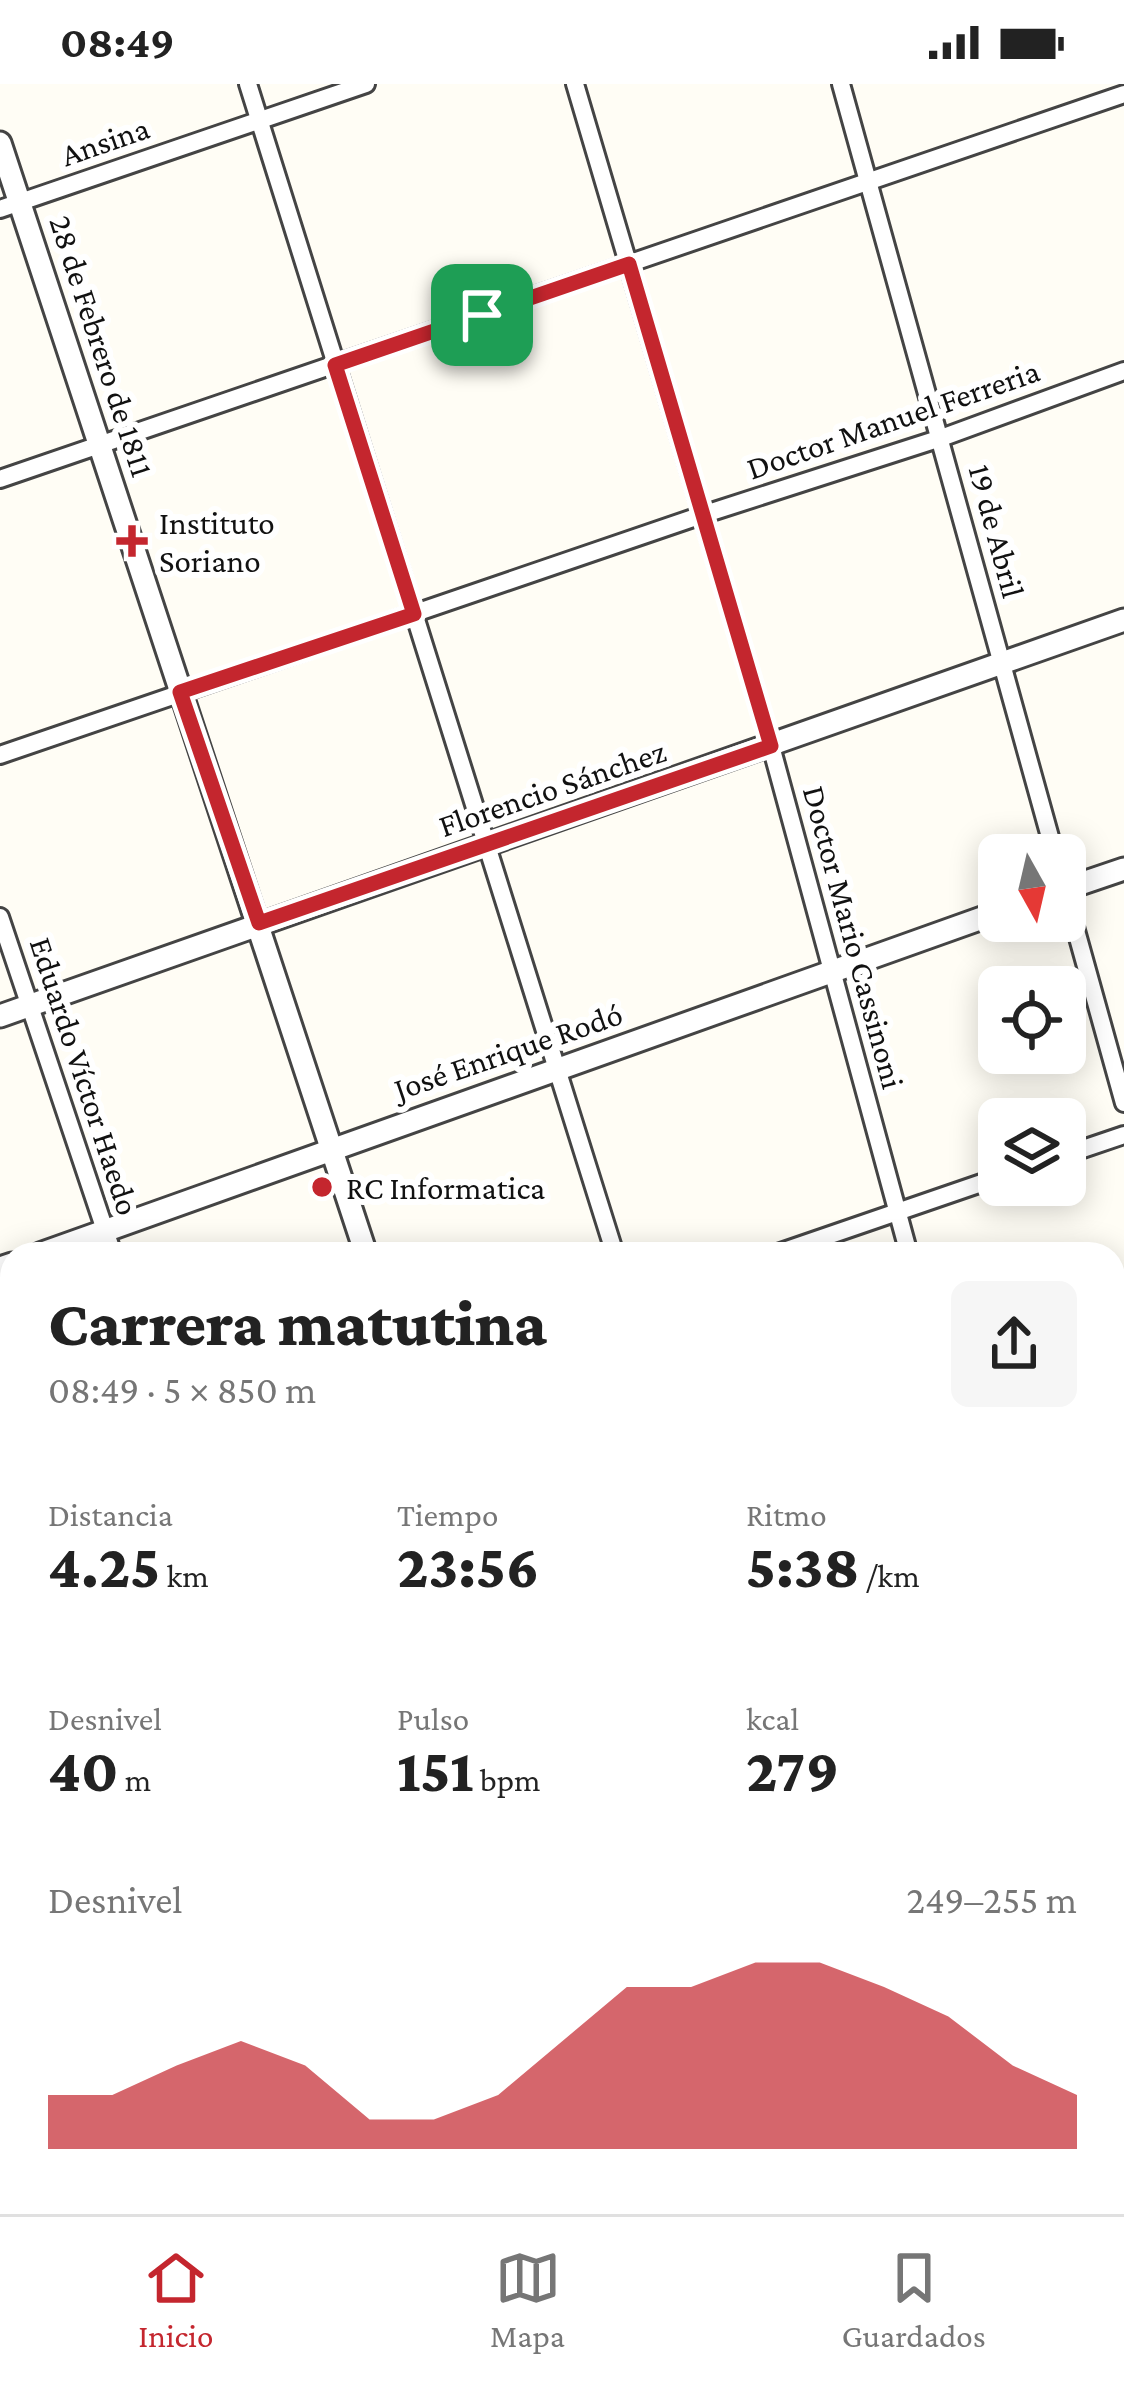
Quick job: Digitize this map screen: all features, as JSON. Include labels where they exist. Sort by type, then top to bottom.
[{"type":"street","points":[[248,84],[611,1242]]},
{"type":"street","name":"Ansina","points":[[9,206],[366,84]]},
{"type":"street","name":"Doctor Mario Cassinoni","points":[[575,84],[771,746],[906,1242]]},
{"type":"street","name":"19 de Abril","points":[[842,84],[1049,834]]},
{"type":"street","points":[[0,479],[1124,94]]},
{"type":"street","name":"28 de Febrero de 1811","points":[[0,143],[9,206],[100,444],[362,1242]]},
{"type":"street","name":"Doctor Manuel Ferreria","points":[[0,755],[940,438],[1124,371]]},
{"type":"street","name":"Florencio Sánchez","points":[[0,1016],[1124,620]]},
{"type":"street","points":[[1086,883],[1124,869]]},
{"type":"street","name":"Eduardo Víctor Haedo","points":[[0,917],[108,1242]]},
{"type":"street","name":"José Enrique Rodó","points":[[74,1242],[978,919]]},
{"type":"street","points":[[1079,942],[1124,1103]]},
{"type":"street","points":[[1086,1148],[1124,1135]]},
{"type":"street","points":[[810,1242],[978,1184]]},
{"type":"place","name":"Instituto Soriano","points":[[132,541]]},
{"type":"place","name":"RC Informatica","points":[[322,1187]]},
{"type":"route","points":[[629,264],[771,746],[259,923],[180,692],[414,614],[335,365],[482,315],[629,264]]}]
